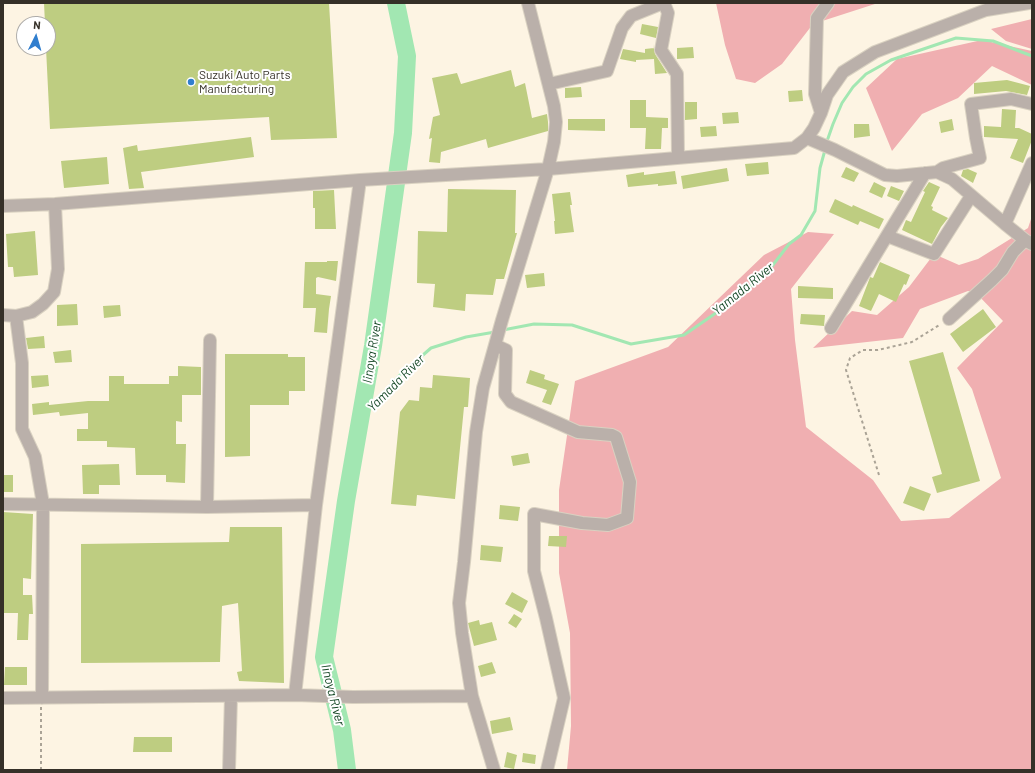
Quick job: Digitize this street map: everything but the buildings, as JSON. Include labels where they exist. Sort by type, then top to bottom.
[{"type":"street","points":[[494,770],[472,696],[459,603],[476,432],[483,388],[548,169],[554,142],[556,122],[554,106],[528,3]]},
{"type":"street","points":[[549,84],[607,70],[622,28],[631,16],[664,3],[668,13],[661,50],[677,74],[678,158]]},
{"type":"street","points":[[821,113],[815,94],[817,18],[828,3]]},
{"type":"street","points":[[3,206],[55,204],[360,180],[548,169],[794,148],[811,139],[827,95],[843,72],[875,52],[986,10],[1024,3]]},
{"type":"street","points":[[811,139],[885,175],[897,176],[931,172],[980,158],[971,104],[1011,99],[1032,104]]},
{"type":"street","points":[[1005,224],[1032,163]]},
{"type":"street","points":[[931,172],[952,179],[1028,242],[1013,252],[1002,270],[949,319]]},
{"type":"street","points":[[831,328],[887,236],[931,172]]},
{"type":"street","points":[[300,696],[316,505],[360,180]]},
{"type":"street","points":[[887,236],[934,254],[971,196]]},
{"type":"street","points":[[3,315],[16,316],[32,312],[43,304],[54,292],[58,269],[55,204]]},
{"type":"street","points":[[16,316],[22,363],[22,429],[35,457],[43,504],[42,698]]},
{"type":"street","points":[[207,506],[210,340]]},
{"type":"street","points":[[496,342],[506,350],[506,394],[511,402],[578,432],[612,434],[616,437],[630,482],[627,518],[608,525],[582,523],[534,514],[534,571],[564,698],[547,770]]},
{"type":"street","points":[[3,504],[207,506],[316,505]]},
{"type":"street","points":[[229,770],[231,696]]},
{"type":"street","points":[[3,698],[472,696]]},
{"type":"path","points":[[879,475],[846,370],[850,358],[863,350],[878,350],[912,342],[949,319]]},
{"type":"path","points":[[40,770],[42,698]]},
{"type":"shaded area","points":[[716,3],[878,3],[813,24],[782,64],[755,83],[736,79],[725,45]]},
{"type":"shaded area","points":[[1032,19],[1032,49],[1006,41],[991,29]]},
{"type":"shaded area","points":[[982,40],[1032,51],[1032,85],[992,66],[958,98],[922,114],[892,151],[866,88],[897,59]]},
{"type":"shaded area","points":[[1032,216],[1032,770],[567,770],[571,726],[570,633],[559,573],[559,490],[575,381],[668,347],[764,255],[808,232],[834,234],[791,289],[795,340],[806,427],[873,480],[901,521],[949,518],[1001,478],[972,389],[957,368],[1003,321],[975,292],[968,291],[920,309],[903,338],[813,348],[852,311],[877,315],[909,287],[934,254],[959,265],[978,259],[1028,228]]},
{"type":"waterway","name":"Iinoya River","points":[[347,770],[342,730],[324,657],[346,501],[373,346],[403,133],[407,56],[396,3]]},
{"type":"waterway","name":"Yamada River","points":[[826,144],[842,103],[853,87],[866,74],[891,60],[956,38],[993,41],[1032,56]]},
{"type":"waterway","name":"Yamada River","points":[[503,330],[534,324],[572,325],[631,344],[684,335],[716,313],[766,274],[789,244],[801,235],[815,211],[820,168],[825,150]]},
{"type":"waterway","name":"Yamada River","points":[[361,418],[399,376],[431,348],[466,337],[495,332]]},
{"type":"place","name":"Suzuki Auto Parts Manufacturing","points":[[191,82]]}]
